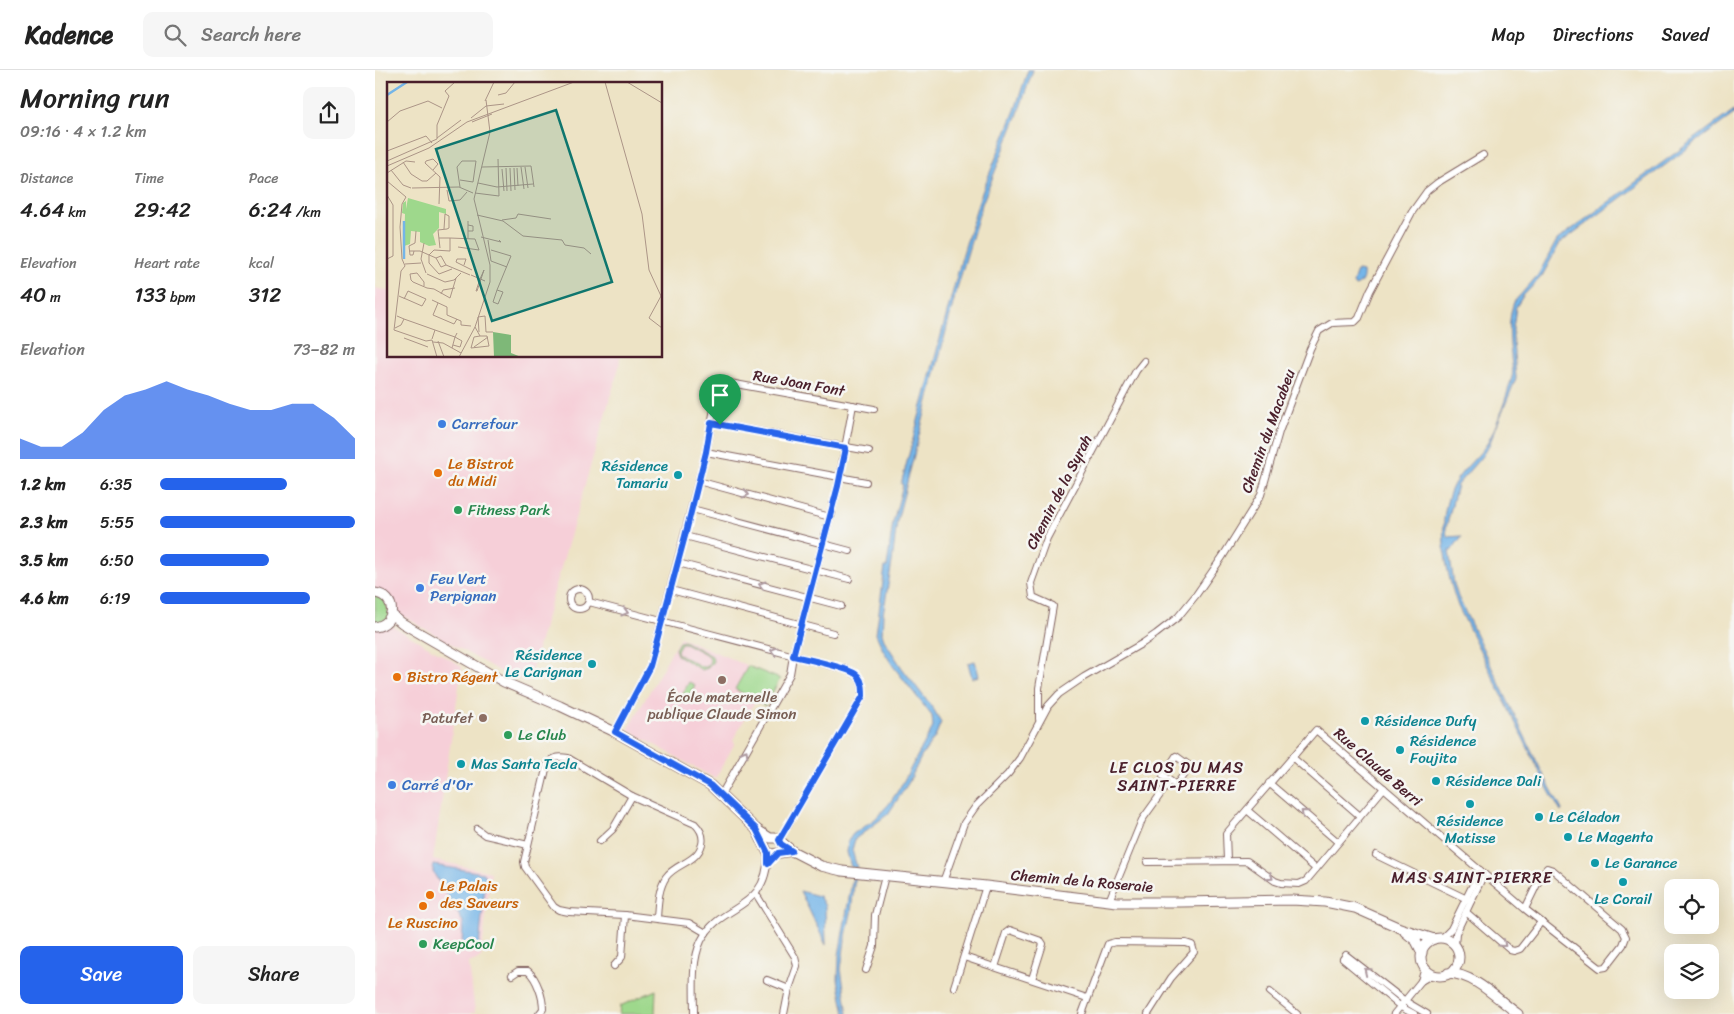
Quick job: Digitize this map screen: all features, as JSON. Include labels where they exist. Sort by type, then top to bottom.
[{"type":"street","name":"Chemin du Macabeu","points":[[943,882],[964,823],[976,806],[1008,774],[1020,758],[1048,706],[1059,694],[1084,677],[1143,643],[1178,617],[1190,602],[1223,556],[1261,494],[1279,432],[1319,331],[1332,324],[1355,322],[1359,318],[1370,291],[1412,212],[1427,191],[1483,155]]},
{"type":"street","name":"Chemin de la Syrah","points":[[1039,720],[1039,688],[1053,606],[1033,598],[1031,582],[1047,538],[1136,371],[1144,361]]},
{"type":"street","name":"Rue Joan Font","points":[[711,423],[719,381],[874,409]]},
{"type":"street","points":[[721,795],[790,674],[793,656],[840,477],[853,406]]},
{"type":"street","points":[[615,732],[650,666],[699,482],[711,423],[869,451]]},
{"type":"street","points":[[706,452],[866,482]]},
{"type":"street","points":[[699,482],[830,517]]},
{"type":"street","points":[[692,509],[850,551]]},
{"type":"street","points":[[685,536],[849,579]]},
{"type":"street","points":[[677,563],[841,606]]},
{"type":"street","points":[[671,590],[833,633]]},
{"type":"street","points":[[375,593],[381,594],[391,604],[391,614],[387,623]]},
{"type":"street","points":[[589,602],[848,670],[857,674],[863,684],[863,696],[774,846],[766,874],[756,894],[713,924],[701,942],[694,964],[693,1014]]},
{"type":"street","name":"Chemin de la Roseraie","points":[[391,614],[402,623],[504,682],[615,732],[710,785],[774,846],[792,851],[821,866],[841,872],[986,886],[1109,901],[1292,900],[1325,902],[1355,908],[1400,928],[1438,939]]},
{"type":"street","points":[[375,627],[387,623],[402,623]]},
{"type":"street","name":"Rue Claude Berri","points":[[1227,860],[1227,834],[1316,730],[1525,910],[1600,968],[1606,967],[1623,945],[1626,937],[1622,929],[1553,870],[1547,868],[1542,874],[1525,910]]},
{"type":"street","points":[[657,918],[664,879],[669,873],[693,859],[699,853],[703,838],[700,829],[695,824],[632,796],[568,758],[559,756],[552,759],[547,765],[523,862],[554,907],[559,910],[689,922],[706,933]]},
{"type":"street","points":[[1175,756],[1190,766],[1176,785],[1170,781],[1163,776],[1175,756]]},
{"type":"street","points":[[1292,757],[1360,816]]},
{"type":"street","points":[[1109,901],[1142,820],[1170,781]]},
{"type":"street","points":[[1269,783],[1338,842]]},
{"type":"street","points":[[1147,862],[1247,861],[1275,881],[1299,884],[1306,881],[1384,788]]},
{"type":"street","points":[[600,841],[613,829],[632,796]]},
{"type":"street","points":[[1247,810],[1316,869]]},
{"type":"street","points":[[477,829],[485,836],[528,845]]},
{"type":"street","points":[[1376,855],[1468,900]]},
{"type":"street","points":[[1482,872],[1451,930],[1424,947],[1421,958],[1425,968],[1433,974],[1458,974],[1471,979],[1518,1014]]},
{"type":"street","points":[[866,970],[874,946],[875,915],[885,876]]},
{"type":"street","points":[[954,987],[986,886]]},
{"type":"street","points":[[756,894],[795,957],[797,966],[789,989],[784,1014]]},
{"type":"street","points":[[1448,973],[1454,969],[1458,960],[1455,945],[1456,933],[1466,912],[1468,900]]},
{"type":"street","points":[[1466,912],[1510,950],[1514,951],[1520,949],[1541,922]]},
{"type":"street","points":[[614,966],[622,957],[625,915]]},
{"type":"street","name":"Chemin de la Roseraie","points":[[1400,928],[1416,941],[1422,953]]},
{"type":"street","points":[[995,967],[1006,934],[1010,930],[1041,941],[1043,944],[1032,979]]},
{"type":"street","points":[[1438,939],[1455,945]]},
{"type":"street","points":[[1082,1014],[1108,944],[1115,942],[1186,943],[1192,946],[1194,952],[1171,978],[1148,1014]]},
{"type":"street","points":[[1414,1014],[1403,1004],[1346,955],[1343,959],[1403,1004],[1427,1014]]},
{"type":"street","points":[[964,957],[1087,998]]},
{"type":"street","points":[[1458,960],[1471,979]]},
{"type":"street","points":[[1395,1014],[1421,981],[1425,968]]},
{"type":"street","points":[[511,975],[518,971],[528,971],[532,974],[543,1001],[543,1009],[539,1014]]},
{"type":"street","points":[[1421,981],[1433,974]]},
{"type":"street","points":[[767,980],[789,989]]},
{"type":"street","points":[[1270,992],[1297,1014]]},
{"type":"shaded area","points":[[375,288],[387,291],[387,358],[620,358],[619,367],[528,682],[499,671],[392,610],[375,593]]},
{"type":"shaded area","name":"Carré d'Or","points":[[387,623],[462,666],[433,860],[491,872],[481,958],[469,963],[475,1012],[469,1014],[375,1014],[375,627]]},
{"type":"shaded area","points":[[680,637],[748,666],[735,689],[755,701],[733,740],[735,743],[714,778],[628,730]]},
{"type":"green space","points":[[375,593],[384,596],[390,618],[375,627]]},
{"type":"green space","points":[[684,641],[712,656],[713,661],[708,668],[702,670],[677,655],[675,649],[679,642]],"holes":[[[681,643],[685,643],[709,656],[710,661],[707,667],[702,667],[678,654],[677,650]]]},
{"type":"green space","points":[[748,666],[780,679],[765,706],[735,689]]},
{"type":"green space","points":[[689,682],[695,685],[687,701],[681,697]]},
{"type":"green space","points":[[656,990],[655,1014],[619,1014],[620,1006]]},
{"type":"water","points":[[1028,70],[1033,70],[1016,119],[982,204],[956,292],[897,521],[883,614],[882,634],[884,640],[941,722],[935,737],[921,757],[909,782],[888,814],[855,839],[852,850],[857,868],[851,867],[847,852],[848,841],[853,834],[875,819],[889,804],[933,727],[932,716],[893,666],[876,634],[885,567],[887,567],[893,522],[903,485],[901,484],[962,257],[979,200],[1015,110]]},
{"type":"water","points":[[1734,110],[1734,114],[1560,243],[1542,276],[1523,296],[1516,307],[1513,328],[1516,378],[1489,445],[1457,485],[1446,528],[1447,537],[1462,536],[1451,551],[1449,551],[1458,597],[1562,810],[1561,812],[1458,606],[1449,577],[1444,545],[1443,528],[1448,498],[1454,484],[1488,442],[1495,427],[1513,375],[1509,328],[1514,302],[1538,275],[1557,240]]},
{"type":"water","points":[[1357,271],[1363,272],[1363,277],[1362,281],[1355,286],[1353,283]]},
{"type":"water","points":[[975,661],[979,676],[972,678],[968,663]]},
{"type":"water","points":[[433,865],[484,873],[486,877],[479,946],[476,948],[462,945],[463,922],[433,872]]},
{"type":"water","points":[[853,875],[855,876],[851,913],[841,969],[848,1014],[845,1014],[838,979],[839,955]]},
{"type":"water","points":[[800,891],[819,896],[825,906],[826,945]]},
{"type":"place","name":"Carrefour","points":[[442,424]]},
{"type":"place","name":"Le Bistrot du Midi","points":[[438,473]]},
{"type":"place","name":"Résidence Tamariu","points":[[678,475]]},
{"type":"place","name":"Fitness Park","points":[[458,510]]},
{"type":"place","name":"Feu Vert Perpignan","points":[[420,588]]},
{"type":"place","name":"Résidence Le Carignan","points":[[592,664]]},
{"type":"place","name":"Bistro Régent","points":[[397,677]]},
{"type":"place","name":"École maternelle publique Claude Simon","points":[[722,680]]},
{"type":"place","name":"Patufet","points":[[483,718]]},
{"type":"place","name":"Résidence Dufy","points":[[1365,721]]},
{"type":"place","name":"Le Club","points":[[508,735]]},
{"type":"place","name":"Résidence Foujita","points":[[1400,750]]},
{"type":"place","name":"Mas Santa Tecla","points":[[461,764]]},
{"type":"place","name":"Résidence Dali","points":[[1436,781]]},
{"type":"place","name":"Carré d'Or","points":[[392,785]]},
{"type":"place","name":"Résidence Matisse","points":[[1470,804]]},
{"type":"place","name":"Le Céladon","points":[[1539,817]]},
{"type":"place","name":"Le Magenta","points":[[1568,837]]},
{"type":"place","name":"Le Garance","points":[[1595,863]]},
{"type":"place","name":"Le Corail","points":[[1623,882]]},
{"type":"place","name":"Le Palais des Saveurs","points":[[430,895]]},
{"type":"place","name":"Le Ruscino","points":[[423,906]]},
{"type":"place","name":"KeepCool","points":[[423,944]]},
{"type":"district","name":"LE CLOS DU MAS SAINT-PIERRE","points":[[1177,776]]},
{"type":"district","name":"MAS SAINT-PIERRE","points":[[1472,877]]},
{"type":"route","points":[[711,423],[720,425],[846,448],[838,486],[793,656],[857,674],[863,684],[863,696],[779,840],[781,844],[792,851],[776,854],[768,864],[768,853],[765,849],[765,844],[756,829],[710,785],[615,732],[650,666],[685,536],[706,452],[711,423]]}]
